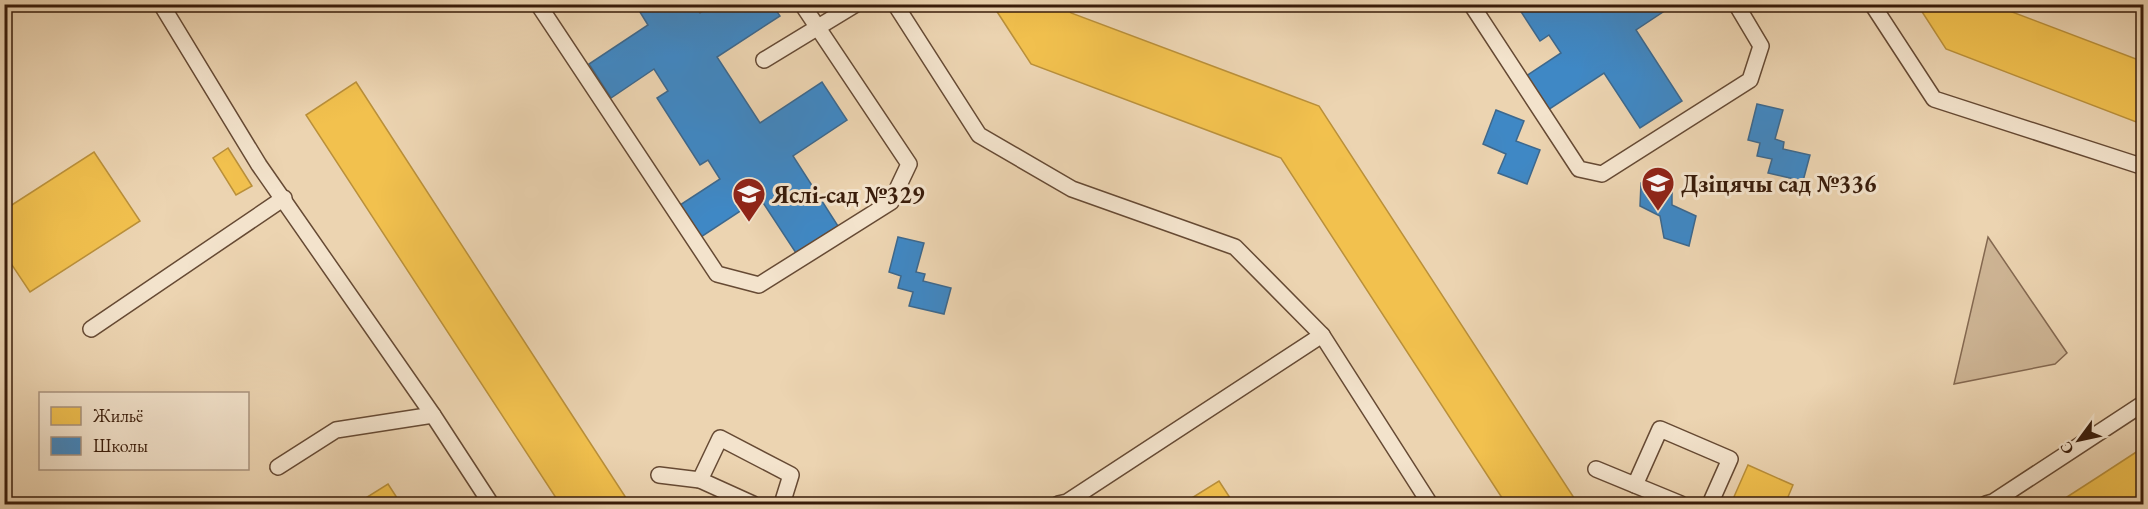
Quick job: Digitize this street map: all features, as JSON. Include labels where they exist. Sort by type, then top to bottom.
[{"type":"lane","points":[[161,4],[259,165],[433,415],[491,504]]},
{"type":"lane","points":[[538,4],[717,274],[759,285],[891,202],[909,164],[802,4]]},
{"type":"lane","points":[[764,60],[856,4]]},
{"type":"lane","points":[[895,4],[979,135],[1072,189],[1235,247],[1322,335],[1431,504]]},
{"type":"lane","points":[[1471,4],[1579,169],[1602,174],[1750,80],[1761,46],[1736,4]]},
{"type":"lane","points":[[1872,4],[1934,99],[2144,167]]},
{"type":"lane","points":[[91,328],[284,198]]},
{"type":"lane","points":[[1058,504],[1068,502],[1322,335]]},
{"type":"lane","points":[[1986,504],[1993,502],[2144,403]]},
{"type":"lane","points":[[278,467],[336,430],[433,415]]},
{"type":"lane","points":[[1635,485],[1660,429],[1730,459],[1710,504]]},
{"type":"lane","points":[[700,480],[720,438],[791,475],[782,504]]},
{"type":"lane","points":[[1596,469],[1681,504]]},
{"type":"lane","points":[[659,475],[700,480],[753,504]]},
{"type":"shaded area","points":[[1988,237],[2067,353],[2055,364],[1954,384]]},
{"type":"building: Жильё","points":[[992,4],[1065,4],[1071,13],[1319,106],[1578,504],[1506,504],[1281,158],[1031,64]]},
{"type":"building: Жильё","points":[[1917,4],[1991,4],[2144,62],[2144,125],[1946,49]]},
{"type":"building: Жильё","points":[[356,82],[630,504],[560,504],[306,115]]},
{"type":"building: Жильё","points":[[228,148],[252,186],[236,195],[213,158]]},
{"type":"building: Жильё","points":[[94,152],[140,221],[30,292],[4,253],[4,210]]},
{"type":"building: Жильё","points":[[2144,447],[2144,504],[2056,504],[2098,477]]},
{"type":"building: Жильё","points":[[1748,465],[1793,485],[1785,504],[1745,504],[1733,499]]},
{"type":"building: Жильё","points":[[1219,481],[1234,504],[1182,504]]},
{"type":"building: Жильё","points":[[388,484],[401,504],[356,504]]},
{"type":"building: Школы","points":[[635,4],[694,4],[700,13],[713,4],[772,4],[780,16],[717,57],[760,123],[822,82],[847,120],[793,156],[838,226],[796,253],[760,198],[701,237],[680,205],[720,179],[708,160],[700,165],[657,98],[668,91],[654,69],[611,98],[589,64],[648,25]]},
{"type":"building: Школы","points":[[1516,4],[1675,4],[1636,30],[1682,101],[1640,128],[1604,73],[1545,112],[1523,78],[1561,53],[1549,35],[1540,41]]},
{"type":"building: Школы","points":[[1757,104],[1783,110],[1775,139],[1784,142],[1783,149],[1810,155],[1803,181],[1768,173],[1772,159],[1757,156],[1760,143],[1748,140]]},
{"type":"building: Школы","points":[[1496,110],[1524,121],[1516,141],[1540,150],[1527,184],[1498,173],[1506,154],[1483,144]]},
{"type":"building: Школы","points":[[1641,183],[1672,186],[1672,205],[1696,216],[1689,246],[1664,238],[1660,216],[1640,206]]},
{"type":"building: Школы","points":[[898,237],[924,243],[916,272],[925,274],[923,281],[951,288],[944,314],[909,306],[913,292],[898,288],[901,276],[889,272]]},
{"type":"place","name":"Дзіцячы сад №336","points":[[1658,212]]},
{"type":"place","name":"Яслі-сад №329","points":[[749,223]]}]
